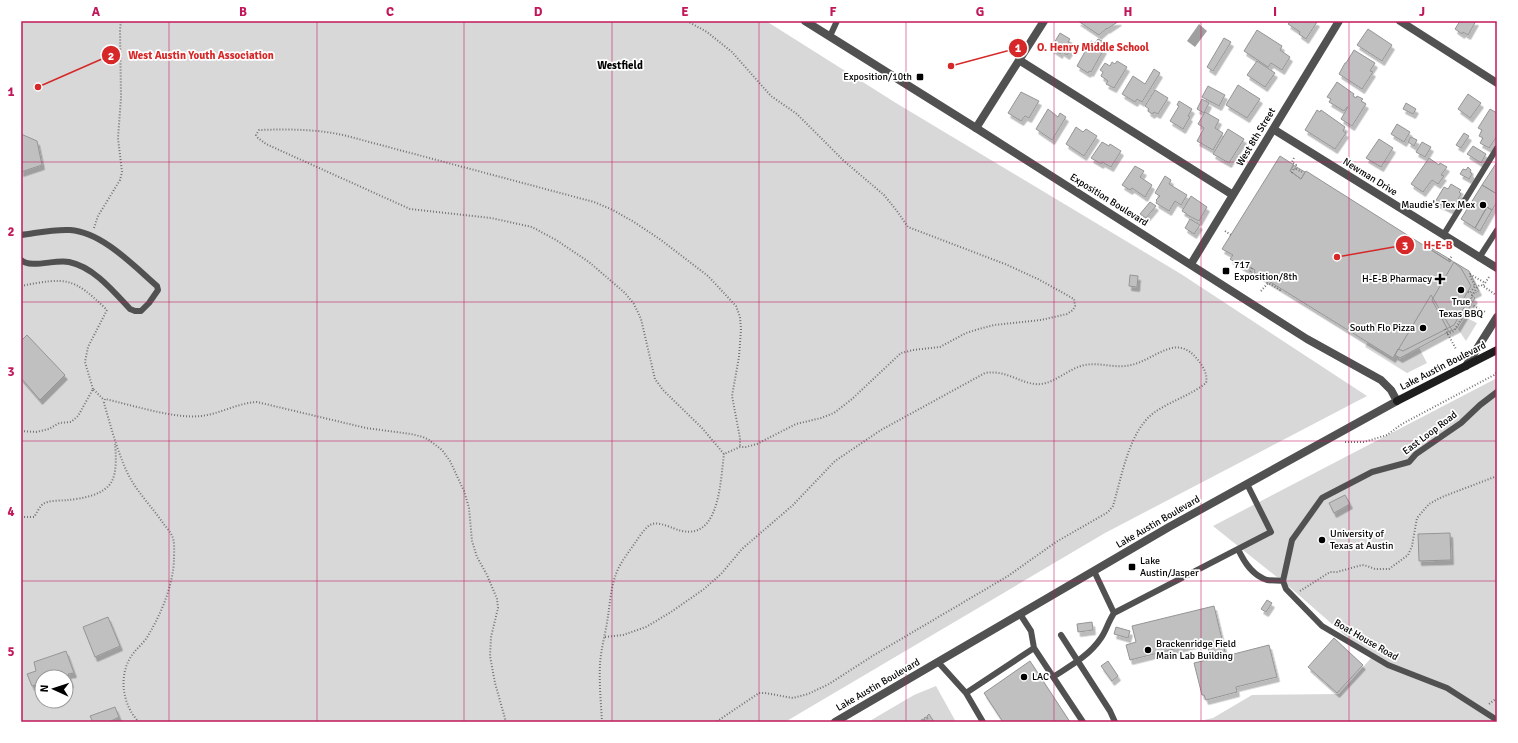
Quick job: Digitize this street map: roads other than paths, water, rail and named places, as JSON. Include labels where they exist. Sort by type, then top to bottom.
[{"type":"main road","name":"Lake Austin Boulevard","points":[[1397,401],[1497,350]]},
{"type":"street","name":"Exposition Boulevard","points":[[805,21],[1191,264],[1307,339],[1381,380],[1391,390],[1397,401]]},
{"type":"street","points":[[976,128],[1044,21]]},
{"type":"street","name":"West 8th Street","points":[[1191,264],[1339,21]]},
{"type":"street","points":[[1400,21],[1497,83]]},
{"type":"street","points":[[1020,60],[1233,195]]},
{"type":"street","name":"Newman Drive","points":[[1273,129],[1497,268]]},
{"type":"street","points":[[1466,366],[1497,317]]},
{"type":"street","name":"Lake Austin Boulevard","points":[[835,722],[1246,484],[1397,401]]},
{"type":"lane","points":[[830,36],[837,21]]},
{"type":"lane","points":[[1444,234],[1497,148]]},
{"type":"lane","points":[[21,235],[55,230],[71,230],[86,234],[111,246],[157,286],[158,290],[141,311],[135,312],[86,268],[70,262],[58,260],[31,264],[26,264],[21,260]]},
{"type":"lane","points":[[1480,258],[1497,230]]},
{"type":"lane","name":"East Loop Road","points":[[1283,580],[1292,540],[1322,498],[1372,472],[1409,462],[1416,454],[1461,423],[1480,405],[1497,392]]},
{"type":"lane","points":[[1053,677],[1090,652],[1102,637],[1108,621],[1114,613],[1271,532],[1246,484]]},
{"type":"lane","points":[[1238,549],[1244,562],[1251,570],[1268,580],[1283,580]]},
{"type":"lane","points":[[1094,571],[1114,613]]},
{"type":"lane","name":"Boat House Road","points":[[1283,580],[1286,590],[1322,626],[1388,665],[1447,688],[1497,720]]},
{"type":"lane","points":[[1020,614],[1031,631],[1034,648],[1083,722]]},
{"type":"lane","points":[[1061,635],[1110,711],[1115,722]]},
{"type":"lane","points":[[966,693],[1034,648]]},
{"type":"lane","points":[[938,662],[966,693],[983,722]]},
{"type":"place","name":"O. Henry Middle School","points":[[951,66]]},
{"type":"place","name":"Exposition/10th","points":[[920,77]]},
{"type":"place","name":"West Austin Youth Association","points":[[38,87]]},
{"type":"place","name":"Maudie's Tex Mex","points":[[1483,205]]},
{"type":"place","name":"H-E-B","points":[[1337,257]]},
{"type":"place","name":"717 Exposition/8th","points":[[1226,271]]},
{"type":"place","name":"H-E-B Pharmacy","points":[[1440,279]]},
{"type":"place","name":"True Texas BBQ","points":[[1461,290]]},
{"type":"place","name":"South Flo Pizza","points":[[1423,328]]},
{"type":"place","name":"University of Texas at Austin","points":[[1322,540]]},
{"type":"place","name":"Lake Austin/Jasper","points":[[1132,567]]},
{"type":"place","name":"Brackenridge Field Main Lab Building","points":[[1148,650]]},
{"type":"place","name":"LAC","points":[[1024,677]]},
{"type":"district","name":"Westfield","points":[[620,65]]}]
